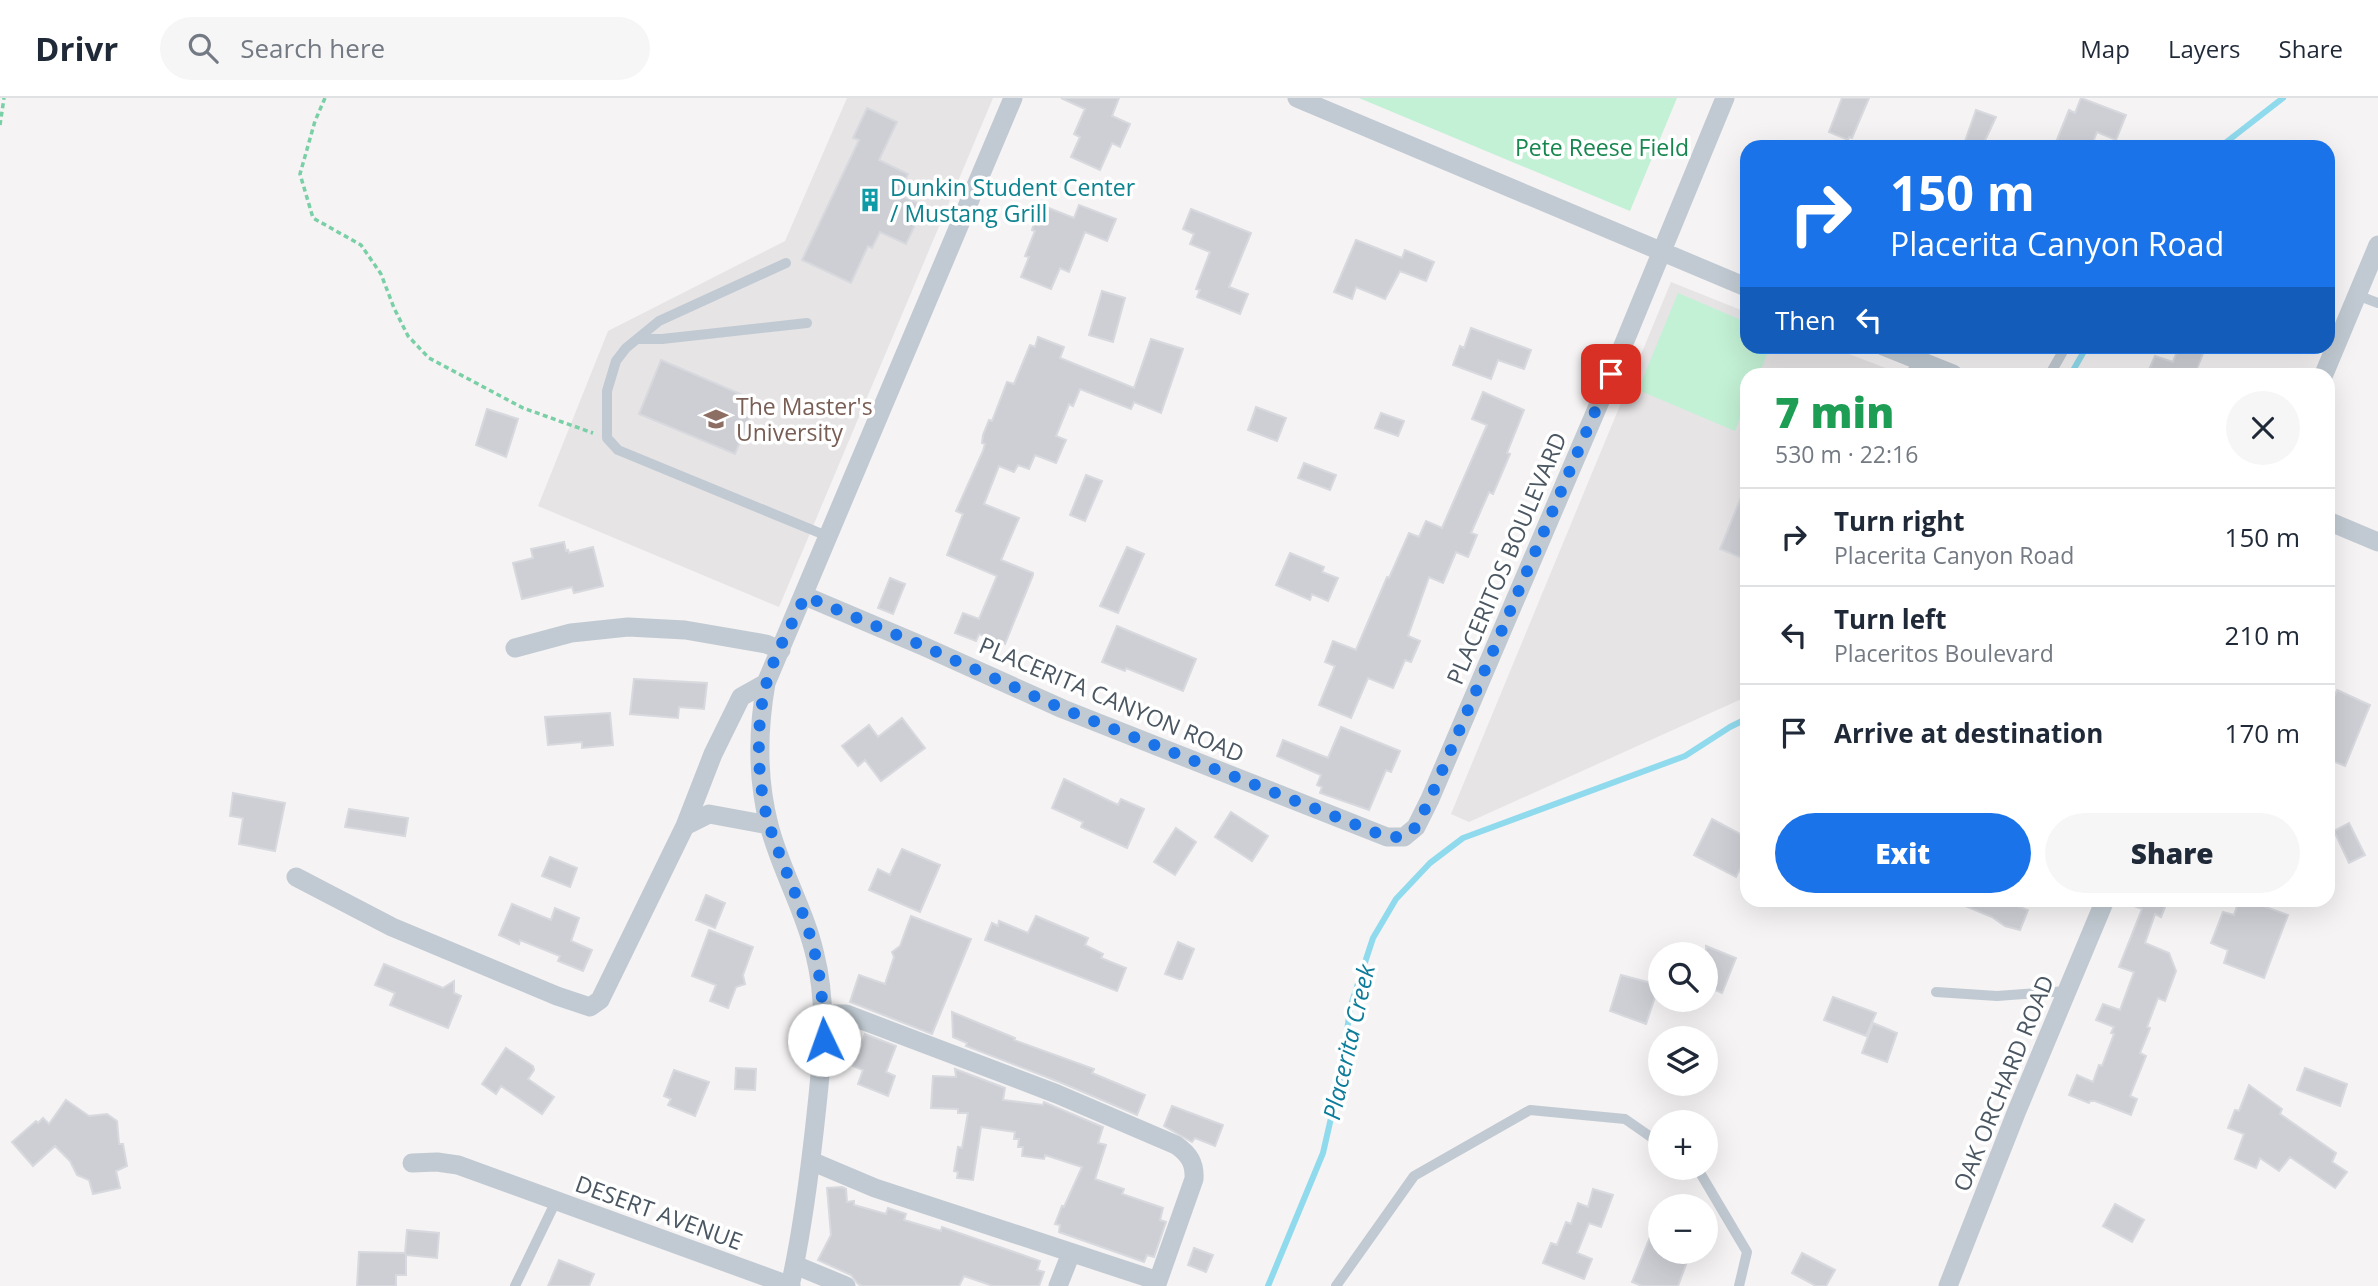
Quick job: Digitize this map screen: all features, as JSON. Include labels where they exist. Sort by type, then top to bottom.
[{"type":"street","points":[[790,1286],[811,1161],[822,1065],[823,1014],[816,954],[769,825],[762,783],[760,743],[760,718],[766,683],[1013,98]]},
{"type":"street","points":[[1297,98],[1740,284]]},
{"type":"street","name":"PLACERITOS BOULEVARD","points":[[1404,837],[1416,827],[1430,799],[1725,98]]},
{"type":"street","points":[[2335,348],[2378,245]]},
{"type":"street","points":[[1894,354],[1914,368]]},
{"type":"street","points":[[2335,524],[2378,542]]},
{"type":"street","name":"PLACERITA CANYON ROAD","points":[[805,596],[1076,714],[1387,837],[1404,837]]},
{"type":"street","points":[[516,648],[571,633],[628,627],[685,630],[766,644],[781,650]]},
{"type":"street","points":[[296,877],[392,927],[557,996],[590,1007],[600,1000],[685,826],[713,754],[741,697],[766,683]]},
{"type":"street","points":[[685,826],[709,814],[769,825]]},
{"type":"street","name":"OAK ORCHARD ROAD","points":[[1948,1286],[2102,907]]},
{"type":"street","points":[[811,1161],[875,1188],[1158,1281],[1194,1179],[1191,1159],[1184,1150],[1056,1094],[846,1014],[823,1014]]},
{"type":"street","name":"DESERT AVENUE","points":[[412,1163],[458,1165],[790,1286]]},
{"type":"street","points":[[1058,1286],[1071,1253]]},
{"type":"street","points":[[795,1265],[846,1286]]},
{"type":"lane","points":[[786,263],[660,321],[626,348],[616,361],[607,391],[607,438],[618,450],[827,536]]},
{"type":"lane","points":[[2357,295],[2378,303]]},
{"type":"lane","points":[[638,339],[662,339],[807,323]]},
{"type":"lane","points":[[1936,992],[1997,996],[2067,991]]},
{"type":"lane","points":[[1336,1286],[1415,1176],[1530,1110],[1625,1119],[1648,1135]]},
{"type":"lane","points":[[1704,1180],[1747,1252],[1739,1286]]},
{"type":"lane","points":[[515,1286],[556,1200]]},
{"type":"path","points":[[0,125],[4,98]]},
{"type":"path","points":[[325,98],[315,121],[300,174],[313,218],[361,245],[381,274],[408,336],[429,358],[523,408],[607,438]]},
{"type":"shaded area","name":"The Master's University","points":[[847,98],[993,98],[779,607],[538,506],[608,331],[785,241]]},
{"type":"shaded area","points":[[1671,282],[1740,310],[1740,354],[1849,354],[1885,368],[1740,368],[1740,700],[1469,822],[1451,814]]},
{"type":"green space","name":"Pete Reese Field","points":[[1359,98],[1677,98],[1630,211]]},
{"type":"green space","points":[[1678,293],[1740,319],[1740,354],[1767,354],[1761,368],[1740,368],[1740,418],[1735,431],[1638,390]]},
{"type":"building","points":[[1061,98],[1119,98],[1112,116],[1130,124],[1120,147],[1112,143],[1100,170],[1071,157],[1080,137],[1074,134],[1085,109]]},
{"type":"building","points":[[1842,98],[1869,98],[1852,138],[1849,137],[1848,140],[1829,132]]},
{"type":"building","points":[[2081,98],[2126,115],[2116,140],[2097,132],[2094,140],[2057,140],[2069,110],[2075,113]]},
{"type":"building","name":"Dunkin Student Center / Mustang Grill","points":[[867,108],[897,122],[879,160],[908,174],[898,194],[924,206],[906,244],[880,232],[872,248],[868,246],[851,283],[802,260],[859,140],[853,138]]},
{"type":"building","points":[[1976,110],[1996,117],[1985,140],[1965,140]]},
{"type":"building","points":[[1041,205],[1074,218],[1079,205],[1116,219],[1107,241],[1085,232],[1069,272],[1060,268],[1051,289],[1021,277],[1029,257],[1025,256]]},
{"type":"building","points":[[1191,209],[1251,233],[1229,287],[1248,294],[1240,314],[1197,297],[1200,290],[1196,289],[1210,252],[1190,244],[1194,234],[1183,229]]},
{"type":"building","points":[[1356,240],[1402,258],[1405,250],[1434,262],[1426,281],[1400,271],[1385,299],[1356,287],[1352,299],[1334,292]]},
{"type":"building","points":[[1102,291],[1125,298],[1113,342],[1089,335]]},
{"type":"building","points":[[1471,328],[1531,350],[1524,369],[1498,360],[1491,379],[1453,365],[1460,346],[1464,348]]},
{"type":"building","points":[[1038,337],[1064,347],[1060,358],[1134,388],[1151,339],[1183,349],[1161,413],[1134,402],[1131,409],[1080,389],[1073,406],[1069,404],[1056,436],[1066,440],[1056,463],[1035,455],[1029,469],[1018,465],[1014,472],[999,466],[984,504],[1019,518],[1001,560],[1033,575],[1005,644],[979,634],[976,641],[955,633],[963,613],[979,619],[997,576],[947,555],[963,514],[956,511],[983,451],[983,435],[989,420],[992,421],[1007,382],[1014,384],[1030,345],[1035,347]]},
{"type":"building","points":[[2176,354],[2203,354],[2197,368],[2150,368],[2155,356],[2173,362]]},
{"type":"building","points":[[661,360],[757,401],[735,454],[639,414]]},
{"type":"building","points":[[1483,392],[1524,410],[1493,494],[1489,492],[1471,533],[1477,535],[1468,557],[1456,552],[1443,583],[1429,577],[1408,636],[1420,641],[1411,662],[1405,660],[1393,688],[1368,678],[1351,718],[1319,705],[1335,666],[1325,662],[1333,641],[1356,650],[1409,533],[1419,537],[1426,521],[1442,528],[1487,425],[1472,419]]},
{"type":"building","points":[[1256,407],[1286,418],[1277,441],[1248,430]]},
{"type":"building","points":[[487,409],[518,419],[506,457],[476,445]]},
{"type":"building","points":[[1381,413],[1404,421],[1398,436],[1375,428]]},
{"type":"building","points":[[1304,463],[1336,475],[1330,490],[1298,478]]},
{"type":"building","points":[[1086,475],[1102,481],[1085,521],[1070,515]]},
{"type":"building","points":[[1740,500],[1740,557],[1720,549]]},
{"type":"building","points":[[564,542],[569,553],[593,547],[603,586],[574,593],[572,587],[522,599],[513,563],[533,558],[531,549]]},
{"type":"building","points":[[1127,547],[1144,554],[1118,613],[1100,606]]},
{"type":"building","points":[[1290,553],[1324,567],[1322,572],[1338,578],[1328,601],[1312,594],[1310,600],[1276,585]]},
{"type":"building","points":[[890,578],[905,584],[893,614],[878,608]]},
{"type":"building","points":[[1117,626],[1196,659],[1183,691],[1126,668],[1125,671],[1102,662]]},
{"type":"building","points":[[634,679],[707,683],[704,709],[679,707],[678,718],[630,714]]},
{"type":"building","points":[[2337,690],[2370,705],[2345,766],[2335,762]]},
{"type":"building","points":[[610,713],[613,745],[582,748],[582,742],[548,745],[545,717]]},
{"type":"building","points":[[902,718],[925,748],[881,781],[865,760],[858,766],[842,746],[869,725],[878,737]]},
{"type":"building","points":[[1341,727],[1400,751],[1391,772],[1386,770],[1369,810],[1320,793],[1322,787],[1317,785],[1321,775],[1277,756],[1283,740],[1328,758]]},
{"type":"building","points":[[1064,779],[1118,805],[1121,799],[1144,809],[1127,848],[1081,827],[1083,822],[1052,808]]},
{"type":"building","points":[[233,793],[285,803],[275,851],[239,844],[243,818],[230,816]]},
{"type":"building","points":[[349,809],[408,818],[405,836],[345,827]]},
{"type":"building","points":[[1231,812],[1268,836],[1252,861],[1215,837]]},
{"type":"building","points":[[1712,819],[1740,834],[1740,869],[1736,877],[1694,855]]},
{"type":"building","points":[[2349,823],[2365,855],[2349,863],[2335,830]]},
{"type":"building","points":[[1176,828],[1196,842],[1175,875],[1154,862]]},
{"type":"building","points":[[902,849],[940,865],[920,912],[869,890],[878,869],[890,875]]},
{"type":"building","points":[[550,857],[577,868],[570,887],[542,876]]},
{"type":"building","points":[[706,895],[725,903],[715,928],[696,920]]},
{"type":"building","points":[[512,904],[551,920],[555,908],[579,918],[571,941],[592,950],[583,971],[558,961],[560,956],[520,940],[519,944],[499,935]]},
{"type":"building","points":[[1968,907],[2020,907],[2028,910],[2020,930],[2005,926]]},
{"type":"building","points":[[2137,907],[2165,907],[2161,917],[2155,914],[2145,943],[2169,953],[2176,971],[2165,1001],[2158,998],[2147,1027],[2150,1028],[2140,1053],[2146,1056],[2130,1096],[2137,1099],[2131,1115],[2095,1101],[2089,1103],[2069,1095],[2077,1075],[2093,1082],[2099,1065],[2102,1066],[2114,1027],[2096,1020],[2103,1004],[2120,1010],[2134,972],[2119,967],[2142,909]]},
{"type":"building","points":[[2237,907],[2266,907],[2288,915],[2264,978],[2224,963],[2228,950],[2211,943],[2223,912],[2234,915]]},
{"type":"building","points":[[911,916],[971,939],[932,1034],[850,1002],[859,975],[885,984],[894,957],[892,952],[900,946]]},
{"type":"building","points":[[1036,916],[1088,938],[1085,945],[1103,954],[1101,958],[1126,968],[1117,991],[985,940],[992,923],[998,926],[999,921],[1028,933]]},
{"type":"building","points":[[709,930],[753,947],[743,975],[745,984],[736,987],[728,1008],[710,1001],[716,985],[692,976]]},
{"type":"building","points":[[1178,942],[1194,949],[1182,979],[1165,974]]},
{"type":"building","points":[[1718,951],[1736,958],[1722,993],[1718,991]]},
{"type":"building","points":[[384,964],[443,988],[454,981],[454,993],[461,996],[448,1028],[390,1005],[395,993],[375,985]]},
{"type":"building","points":[[1621,975],[1648,982],[1650,1012],[1646,1024],[1610,1011]]},
{"type":"building","points":[[1833,997],[1876,1013],[1866,1036],[1824,1020]]},
{"type":"building","points":[[952,1012],[1015,1038],[1014,1040],[1094,1069],[1092,1073],[1145,1095],[1137,1115],[966,1046],[967,1043],[953,1037]]},
{"type":"building","points":[[1873,1023],[1897,1033],[1887,1062],[1862,1053]]},
{"type":"building","points":[[865,1034],[896,1046],[886,1072],[895,1076],[888,1096],[858,1084],[863,1070],[853,1066]]},
{"type":"building","points":[[506,1048],[533,1066],[534,1070],[528,1079],[554,1097],[542,1114],[501,1086],[496,1094],[482,1084]]},
{"type":"building","points":[[736,1068],[756,1069],[755,1090],[735,1089]]},
{"type":"building","points":[[2305,1068],[2347,1084],[2340,1106],[2297,1090]]},
{"type":"building","points":[[955,1069],[1005,1088],[1003,1100],[1043,1105],[1044,1102],[1103,1127],[1098,1143],[1106,1145],[1095,1179],[1124,1189],[1122,1194],[1163,1208],[1160,1220],[1166,1222],[1154,1257],[1147,1255],[1144,1262],[1059,1232],[1060,1225],[1055,1224],[1082,1167],[1045,1155],[1044,1159],[1022,1156],[1023,1147],[1018,1147],[1019,1139],[1014,1139],[1015,1132],[981,1127],[973,1180],[957,1178],[958,1172],[954,1171],[958,1147],[962,1148],[968,1113],[958,1113],[958,1109],[931,1108],[933,1076],[956,1077]]},
{"type":"building","points":[[674,1070],[709,1082],[695,1116],[668,1105],[671,1099],[664,1096]]},
{"type":"building","points":[[2249,1085],[2282,1109],[2280,1114],[2336,1153],[2332,1162],[2347,1172],[2335,1188],[2290,1157],[2279,1171],[2260,1158],[2256,1168],[2235,1159],[2244,1134],[2228,1128],[2235,1110],[2239,1111]]},
{"type":"building","points":[[66,1100],[89,1116],[107,1114],[117,1121],[119,1144],[123,1144],[127,1166],[116,1171],[120,1188],[93,1194],[89,1180],[77,1175],[70,1161],[55,1146],[33,1166],[12,1142],[36,1121],[38,1123],[43,1118],[49,1124]]},
{"type":"building","points":[[1172,1106],[1223,1125],[1215,1146],[1195,1138],[1192,1142],[1164,1126]]},
{"type":"building","points":[[827,1188],[846,1189],[847,1202],[854,1201],[854,1205],[886,1214],[888,1208],[906,1214],[904,1220],[941,1231],[942,1227],[1040,1261],[1037,1270],[1044,1272],[1039,1286],[993,1286],[964,1276],[959,1286],[858,1284],[851,1275],[818,1260],[831,1235]]},
{"type":"building","points":[[1593,1189],[1613,1195],[1601,1227],[1589,1223],[1577,1253],[1592,1259],[1584,1279],[1543,1263],[1551,1243],[1557,1245],[1566,1222],[1571,1224],[1578,1203],[1588,1207]]},
{"type":"building","points":[[2115,1204],[2144,1220],[2132,1242],[2103,1226]]},
{"type":"building","points":[[407,1230],[439,1233],[437,1258],[406,1255],[406,1275],[396,1275],[396,1286],[357,1286],[359,1252],[405,1253]]},
{"type":"building","points":[[1648,1242],[1648,1264],[1686,1264],[1678,1286],[1642,1286],[1632,1282]]},
{"type":"building","points":[[1194,1248],[1213,1255],[1206,1272],[1188,1265]]},
{"type":"building","points":[[1802,1253],[1835,1270],[1826,1286],[1816,1286],[1792,1273]]},
{"type":"building","points":[[559,1260],[594,1274],[589,1286],[548,1286]]},
{"type":"waterway","name":"Placerita Creek","points":[[2229,140],[2283,98]]},
{"type":"waterway","name":"Placerita Creek","points":[[2074,368],[2082,354]]},
{"type":"waterway","name":"Placerita Creek","points":[[1268,1286],[1323,1153],[1342,1070],[1350,1008],[1373,938],[1396,899],[1430,863],[1463,838],[1685,756],[1740,722]]},
{"type":"place","name":"Dunkin Student Center / Mustang Grill","points":[[870,200]]},
{"type":"place","name":"The Master's University","points":[[716,419]]},
{"type":"route","points":[[824,1040],[816,954],[769,825],[762,783],[760,743],[760,718],[766,683],[805,596],[1063,709],[1387,837],[1404,837],[1416,827],[1430,799],[1611,374]]}]
